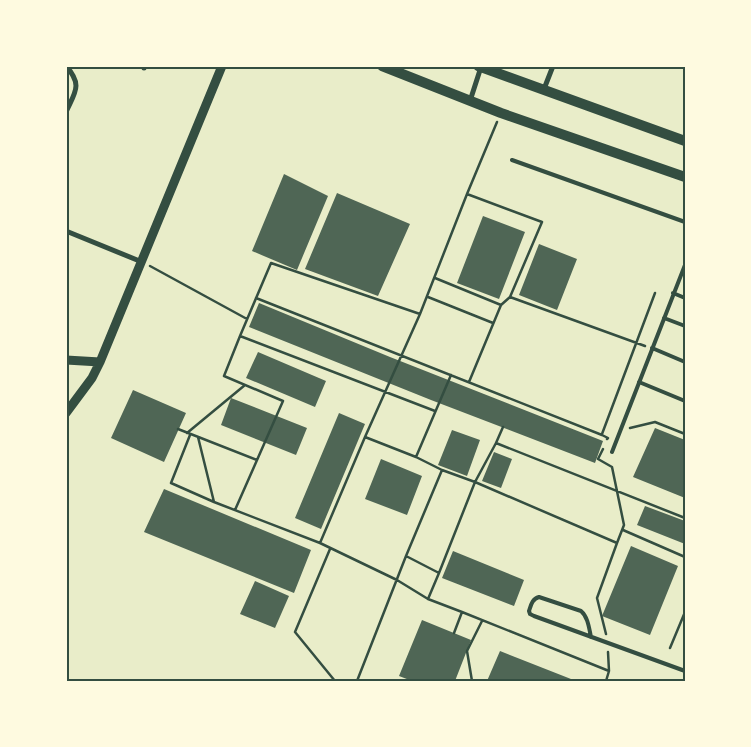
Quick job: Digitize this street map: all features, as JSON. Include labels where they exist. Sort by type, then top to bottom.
[{"type":"main road","points":[[382,66],[500,112],[685,177]]},
{"type":"main road","points":[[480,67],[685,141]]},
{"type":"street","points":[[66,66],[74,74],[77,87],[66,112]]},
{"type":"street","points":[[66,413],[92,378],[100,362],[222,66]]},
{"type":"street","points":[[544,89],[553,66]]},
{"type":"street","points":[[470,101],[480,67]]},
{"type":"street","points":[[66,231],[142,262]]},
{"type":"street","points":[[66,360],[100,362]]},
{"type":"lane","points":[[512,160],[685,222]]},
{"type":"lane","points":[[612,452],[685,265]]},
{"type":"lane","points":[[673,293],[685,298]]},
{"type":"lane","points":[[664,318],[685,326]]},
{"type":"lane","points":[[652,348],[685,362]]},
{"type":"lane","points":[[639,382],[685,401]]},
{"type":"lane","points":[[591,637],[586,618],[581,611],[539,597],[531,602],[529,612],[534,616],[591,637],[608,642],[685,671]]},
{"type":"path","points":[[320,543],[428,297],[466,194],[500,112]]},
{"type":"path","points":[[466,194],[542,222],[510,297],[501,305],[469,382]]},
{"type":"path","points":[[142,262],[247,319]]},
{"type":"path","points":[[234,510],[283,400],[224,376],[271,263],[420,314]]},
{"type":"path","points":[[435,278],[501,305]]},
{"type":"path","points":[[602,435],[655,293]]},
{"type":"path","points":[[428,297],[493,323]]},
{"type":"path","points":[[510,297],[652,348]]},
{"type":"path","points":[[256,298],[608,438],[598,460],[612,466],[624,525],[597,598],[608,642],[609,671],[606,681]]},
{"type":"path","points":[[240,336],[435,411]]},
{"type":"path","points":[[416,457],[451,375]]},
{"type":"path","points":[[245,385],[189,433],[171,483],[214,502],[320,543],[397,580],[428,600],[609,671]]},
{"type":"path","points":[[602,435],[655,422],[685,434]]},
{"type":"path","points":[[428,600],[475,482],[503,427]]},
{"type":"path","points":[[178,429],[257,460]]},
{"type":"path","points":[[189,433],[198,437],[214,502]]},
{"type":"path","points":[[365,437],[617,543]]},
{"type":"path","points":[[496,443],[685,518]]},
{"type":"path","points":[[359,680],[406,556],[442,470]]},
{"type":"path","points":[[623,530],[685,557]]},
{"type":"path","points":[[330,548],[295,632],[335,681]]},
{"type":"path","points":[[406,556],[439,573]]},
{"type":"path","points":[[454,633],[462,612]]},
{"type":"path","points":[[670,648],[685,612]]},
{"type":"path","points":[[472,681],[467,651],[482,620]]},
{"type":"building","points":[[284,174],[328,196],[297,270],[252,251]]},
{"type":"building","points":[[337,193],[410,224],[378,296],[305,269]]},
{"type":"building","points":[[483,216],[525,232],[499,299],[457,283]]},
{"type":"building","points":[[539,244],[577,259],[557,310],[519,295]]},
{"type":"building","points":[[259,303],[603,441],[595,463],[249,327]]},
{"type":"building","points":[[258,352],[326,381],[315,407],[246,378]]},
{"type":"building","points":[[133,390],[186,413],[164,462],[111,438]]},
{"type":"building","points":[[231,398],[307,428],[296,455],[221,425]]},
{"type":"building","points":[[339,413],[365,424],[321,529],[295,518]]},
{"type":"building","points":[[655,428],[685,440],[685,498],[633,477]]},
{"type":"building","points":[[452,430],[480,440],[467,476],[438,465]]},
{"type":"building","points":[[494,452],[512,459],[501,488],[482,481]]},
{"type":"building","points":[[381,459],[422,476],[407,515],[365,499]]},
{"type":"building","points":[[164,489],[311,550],[294,593],[144,532]]},
{"type":"building","points":[[645,506],[685,521],[685,544],[637,525]]},
{"type":"building","points":[[631,546],[678,566],[650,635],[602,616]]},
{"type":"building","points":[[453,551],[524,580],[514,606],[442,578]]},
{"type":"building","points":[[255,581],[289,596],[275,628],[240,614]]},
{"type":"building","points":[[422,620],[471,640],[455,681],[412,681],[399,676]]},
{"type":"building","points":[[500,651],[571,679],[570,681],[487,681]]}]
